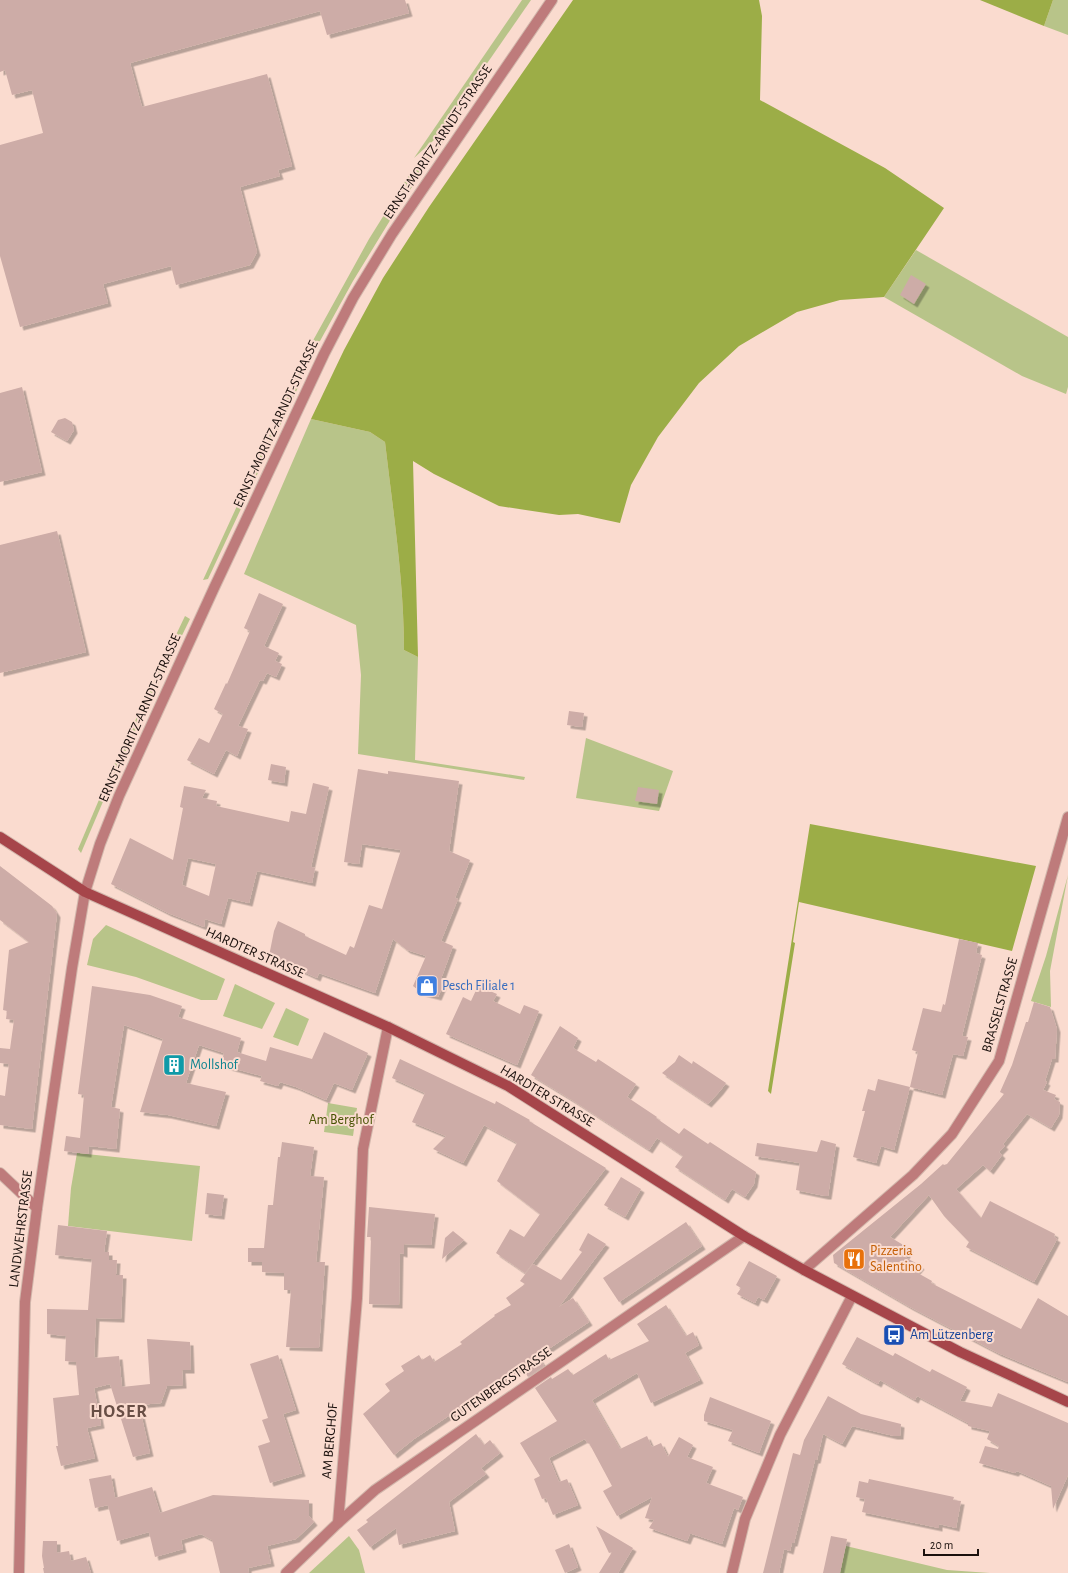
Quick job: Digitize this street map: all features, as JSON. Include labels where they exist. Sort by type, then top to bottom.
[{"type":"main road","name":"HARDTER STRASSE","points":[[0,837],[84,892],[388,1027],[508,1086],[744,1236],[804,1270],[960,1352],[1068,1402]]},
{"type":"street","name":"ERNST-MORITZ-ARNDT-STRASSE","points":[[84,892],[100,844],[119,796],[214,588],[324,354],[353,298],[392,234],[552,0]]},
{"type":"street","name":"BRASSELSTRASSE","points":[[804,1270],[913,1174],[952,1134],[999,1061],[1068,817]]},
{"type":"street","name":"LANDWEHRSTRASSE","points":[[18,1573],[25,1302],[37,1208],[84,892]]},
{"type":"street","name":"AM BERGHOF","points":[[338,1523],[357,1298],[362,1149],[388,1027]]},
{"type":"street","points":[[0,1173],[37,1208]]},
{"type":"street","name":"GUTENBERGSTRASSE","points":[[286,1573],[375,1490],[744,1236]]},
{"type":"street","points":[[732,1573],[745,1519],[780,1435],[852,1296]]},
{"type":"green space","points":[[522,0],[531,0],[434,140],[414,158]]},
{"type":"green space","points":[[573,0],[759,0],[762,16],[760,100],[885,168],[944,208],[884,297],[840,300],[797,312],[739,346],[699,383],[658,437],[631,485],[620,523],[578,514],[559,515],[499,506],[434,474],[413,461],[418,657],[404,650],[404,624],[400,572],[385,442],[370,432],[311,419],[344,350],[383,278],[429,207]]},
{"type":"green space","points":[[980,0],[1053,0],[1044,26]]},
{"type":"green space","points":[[1053,0],[1068,0],[1068,35],[1044,26]]},
{"type":"green space","points":[[448,134],[397,209],[353,281],[320,341],[310,346],[369,239],[409,175]]},
{"type":"green space","points":[[916,250],[1068,337],[1068,387],[1066,394],[1022,376],[884,297]]},
{"type":"green space","points":[[299,371],[302,379],[208,579],[203,580]]},
{"type":"green space","points":[[311,419],[370,432],[385,442],[400,572],[404,624],[404,650],[418,657],[415,760],[525,777],[524,780],[358,754],[361,675],[356,625],[244,574]]},
{"type":"green space","points":[[185,616],[190,619],[111,781],[107,780]]},
{"type":"green space","points":[[586,738],[673,771],[659,811],[576,798]]},
{"type":"green space","points":[[101,795],[105,797],[81,853],[78,849]]},
{"type":"green space","points":[[810,824],[1036,866],[1012,951],[799,902],[793,942],[795,943],[771,1094],[768,1091]]},
{"type":"green space","points":[[1068,875],[1050,971],[1051,1007],[1031,1001],[1046,956]]},
{"type":"green space","points":[[106,925],[225,979],[217,1000],[201,1000],[136,977],[87,965],[93,939]]},
{"type":"green space","points":[[235,984],[275,1003],[262,1029],[223,1016]]},
{"type":"green space","points":[[286,1008],[309,1019],[298,1046],[273,1037]]},
{"type":"green space","name":"Am Berghof","points":[[328,1103],[357,1108],[353,1136],[324,1132]]},
{"type":"green space","points":[[77,1153],[200,1166],[192,1241],[68,1226],[71,1188]]},
{"type":"green space","points":[[349,1536],[359,1550],[365,1573],[309,1573]]},
{"type":"green space","points":[[846,1546],[947,1570],[990,1573],[840,1573]]},
{"type":"building","points":[[0,0],[405,0],[409,13],[327,35],[320,11],[130,63],[142,107],[267,74],[292,166],[278,170],[280,176],[240,187],[257,252],[250,265],[176,285],[171,266],[103,284],[108,303],[20,327],[0,256],[0,145],[43,133],[32,90],[12,95],[5,70],[0,72]]},
{"type":"building","points":[[911,275],[926,284],[914,304],[900,295]]},
{"type":"building","points":[[22,387],[42,472],[0,482],[0,393]]},
{"type":"building","points":[[65,418],[72,422],[74,430],[67,441],[51,432],[58,420]]},
{"type":"building","points":[[57,531],[86,652],[0,673],[0,545]]},
{"type":"building","points":[[259,593],[283,604],[264,646],[279,653],[275,661],[282,664],[276,677],[267,673],[263,681],[260,680],[238,726],[248,729],[237,756],[226,750],[214,774],[187,760],[199,738],[209,743],[223,714],[214,709],[226,683],[227,684],[250,631],[244,628]]},
{"type":"building","points":[[569,711],[584,713],[582,727],[567,725]]},
{"type":"building","points":[[271,764],[286,767],[284,783],[268,780]]},
{"type":"building","points":[[358,769],[388,774],[388,771],[459,781],[449,851],[470,860],[455,898],[458,899],[441,941],[453,946],[441,979],[445,981],[438,997],[422,993],[413,986],[426,956],[407,950],[393,939],[375,993],[319,973],[317,978],[269,956],[274,931],[278,921],[305,934],[305,936],[346,955],[350,946],[354,948],[369,905],[382,909],[401,850],[362,844],[359,864],[344,862]]},
{"type":"building","points":[[313,783],[329,787],[311,867],[315,868],[312,883],[257,871],[249,903],[228,898],[221,924],[205,919],[204,927],[168,913],[111,884],[130,838],[173,860],[183,808],[180,807],[184,786],[206,790],[202,798],[217,801],[216,806],[289,822],[291,811],[306,814]],"holes":[[[188,858],[216,864],[209,896],[182,885]]]},
{"type":"building","points":[[638,787],[659,790],[657,804],[635,801]]},
{"type":"building","points":[[0,866],[52,906],[57,914],[32,1129],[0,1125],[0,1095],[5,1096],[9,1064],[0,1063],[0,1048],[10,1049],[14,1020],[6,1019],[7,1011],[3,1010],[9,950],[29,942],[0,920]]},
{"type":"building","points":[[959,939],[978,943],[976,953],[982,955],[962,1036],[968,1037],[963,1056],[953,1054],[942,1095],[910,1087],[918,1052],[912,1050],[923,1008],[941,1012],[943,1004],[945,1005]]},
{"type":"building","points":[[92,986],[150,995],[182,1006],[178,1017],[241,1038],[237,1052],[266,1061],[270,1047],[312,1059],[324,1032],[368,1053],[352,1090],[334,1083],[326,1100],[280,1082],[278,1086],[260,1081],[262,1076],[221,1065],[224,1053],[199,1045],[186,1083],[226,1092],[216,1126],[168,1115],[140,1112],[163,1039],[124,1025],[111,1107],[120,1109],[116,1149],[89,1146],[88,1154],[64,1151],[66,1136],[80,1138],[84,1095],[78,1094]]},
{"type":"building","points":[[478,986],[497,994],[493,1001],[520,1014],[524,1005],[539,1011],[517,1065],[446,1034],[463,997],[471,1001]]},
{"type":"building","points":[[1034,1002],[1050,1007],[1057,1029],[1055,1059],[1052,1059],[1045,1081],[1047,1082],[1043,1090],[1056,1095],[1054,1099],[1060,1102],[1059,1115],[1051,1128],[1027,1114],[1003,1144],[1005,1146],[999,1152],[1002,1155],[990,1171],[983,1165],[956,1189],[981,1218],[990,1201],[1055,1234],[1054,1237],[1057,1239],[1034,1282],[966,1247],[969,1242],[944,1216],[929,1195],[890,1237],[910,1249],[905,1257],[921,1266],[916,1272],[932,1281],[931,1283],[1021,1329],[1038,1298],[1068,1316],[1068,1382],[998,1353],[910,1307],[834,1263],[833,1255],[921,1184],[943,1164],[947,1164],[1004,1094],[1000,1092],[1012,1065]]},
{"type":"building","points":[[560,1026],[578,1038],[573,1048],[596,1062],[598,1059],[636,1084],[627,1097],[679,1134],[684,1128],[708,1144],[710,1142],[756,1172],[754,1184],[745,1197],[732,1189],[725,1200],[675,1167],[683,1156],[657,1138],[649,1150],[531,1075]]},
{"type":"building","points":[[679,1055],[692,1064],[693,1061],[726,1083],[708,1104],[662,1073],[675,1062]]},
{"type":"building","points":[[400,1059],[495,1104],[496,1101],[530,1120],[529,1121],[606,1168],[525,1273],[496,1253],[510,1229],[524,1237],[540,1214],[497,1181],[517,1143],[484,1125],[463,1163],[433,1149],[446,1136],[412,1122],[425,1093],[392,1078]]},
{"type":"building","points":[[878,1079],[910,1087],[894,1150],[881,1146],[876,1163],[853,1157],[865,1111],[862,1111],[868,1089],[875,1091]]},
{"type":"building","points":[[821,1140],[836,1144],[828,1196],[796,1190],[800,1163],[755,1156],[757,1143],[817,1152]]},
{"type":"building","points":[[282,1142],[314,1147],[310,1176],[324,1177],[316,1262],[325,1262],[319,1348],[286,1347],[291,1290],[284,1290],[284,1273],[262,1272],[262,1262],[248,1262],[248,1248],[264,1248],[268,1205],[273,1205],[278,1157],[280,1157]]},
{"type":"building","points":[[621,1177],[641,1189],[625,1217],[604,1205]]},
{"type":"building","points":[[207,1193],[224,1195],[221,1216],[205,1214]]},
{"type":"building","points":[[369,1207],[435,1214],[431,1245],[404,1244],[404,1254],[400,1253],[399,1305],[369,1304],[371,1237],[367,1237]]},
{"type":"building","points":[[686,1222],[702,1246],[619,1302],[603,1278]]},
{"type":"building","points":[[58,1225],[107,1231],[104,1252],[109,1252],[109,1260],[117,1260],[116,1275],[123,1275],[121,1319],[96,1318],[94,1358],[119,1356],[122,1387],[150,1384],[147,1339],[190,1342],[191,1370],[182,1370],[183,1385],[167,1386],[161,1403],[139,1405],[150,1453],[133,1457],[110,1384],[94,1388],[101,1425],[87,1428],[95,1458],[61,1466],[56,1446],[58,1446],[53,1398],[79,1395],[76,1362],[65,1361],[66,1336],[47,1334],[47,1309],[88,1310],[92,1259],[55,1255]]},
{"type":"building","points":[[453,1231],[464,1240],[442,1259],[445,1238]]},
{"type":"building","points":[[588,1233],[606,1244],[559,1307],[573,1298],[589,1322],[538,1356],[544,1366],[528,1377],[522,1367],[414,1439],[394,1455],[363,1414],[390,1391],[385,1384],[404,1371],[401,1366],[419,1355],[422,1360],[430,1355],[434,1362],[462,1344],[460,1342],[495,1316],[494,1315],[511,1305],[506,1298],[525,1284],[520,1281],[533,1264],[561,1280],[582,1252],[579,1250]]},
{"type":"building","points":[[749,1261],[777,1276],[764,1300],[758,1297],[755,1303],[737,1294],[741,1288],[736,1285]]},
{"type":"building","points":[[666,1305],[686,1336],[693,1332],[699,1345],[685,1353],[700,1380],[651,1403],[637,1373],[592,1400],[620,1449],[647,1436],[652,1447],[661,1443],[668,1457],[679,1437],[693,1445],[687,1457],[713,1467],[706,1483],[743,1497],[738,1510],[734,1508],[722,1544],[692,1534],[690,1534],[687,1541],[649,1528],[654,1520],[645,1518],[652,1497],[617,1516],[603,1491],[612,1486],[589,1443],[588,1444],[585,1439],[549,1458],[559,1482],[567,1479],[578,1505],[553,1515],[546,1498],[542,1499],[534,1479],[540,1476],[520,1443],[557,1421],[535,1388],[551,1377],[552,1379],[568,1369],[573,1375],[606,1354],[609,1360],[649,1341],[637,1324]]},
{"type":"building","points":[[857,1337],[893,1356],[895,1353],[930,1372],[932,1369],[967,1387],[960,1401],[992,1407],[998,1393],[1068,1423],[1068,1475],[1053,1509],[1051,1486],[1017,1471],[1015,1473],[979,1463],[985,1446],[998,1449],[999,1446],[987,1439],[990,1431],[968,1426],[968,1423],[917,1396],[915,1400],[880,1380],[878,1384],[842,1364]]},
{"type":"building","points":[[278,1355],[296,1410],[283,1414],[302,1473],[270,1483],[258,1446],[270,1442],[262,1420],[268,1418],[250,1364]]},
{"type":"building","points":[[828,1396],[861,1414],[901,1424],[900,1436],[894,1436],[852,1426],[842,1444],[823,1434],[794,1543],[792,1543],[790,1551],[784,1549],[779,1573],[763,1573],[793,1453],[800,1455],[804,1440]]},
{"type":"building","points":[[710,1397],[771,1421],[759,1453],[728,1441],[733,1430],[704,1421],[704,1415]]},
{"type":"building","points":[[476,1434],[484,1445],[490,1440],[500,1453],[481,1468],[486,1474],[449,1502],[455,1531],[399,1545],[396,1528],[370,1547],[357,1530],[368,1522],[366,1520]]},
{"type":"building","points":[[111,1475],[115,1498],[152,1487],[160,1513],[213,1495],[309,1500],[309,1516],[314,1522],[296,1539],[267,1546],[271,1563],[248,1568],[249,1573],[220,1573],[212,1540],[201,1534],[181,1540],[183,1549],[155,1557],[149,1532],[117,1541],[108,1505],[95,1508],[89,1479]]},
{"type":"building","points":[[869,1479],[954,1497],[953,1500],[961,1501],[956,1528],[939,1524],[939,1528],[862,1512],[865,1499],[856,1497],[859,1481],[868,1483]]},
{"type":"building","points":[[596,1526],[633,1548],[618,1573],[599,1573],[612,1552],[609,1553]]},
{"type":"building","points":[[831,1536],[847,1539],[840,1573],[823,1573]]},
{"type":"building","points":[[43,1541],[57,1541],[57,1553],[69,1551],[71,1561],[86,1557],[91,1573],[44,1573],[42,1556]]},
{"type":"building","points":[[569,1544],[578,1567],[565,1573],[555,1550]]},
{"type":"place","name":"Pesch Filiale 1","points":[[427,986]]},
{"type":"place","name":"Mollshof","points":[[174,1065]]},
{"type":"place","name":"Pizzeria Salentino","points":[[854,1259]]},
{"type":"place","name":"Am Lützenberg","points":[[894,1335]]},
{"type":"district","name":"HOSER","points":[[119,1412]]}]
